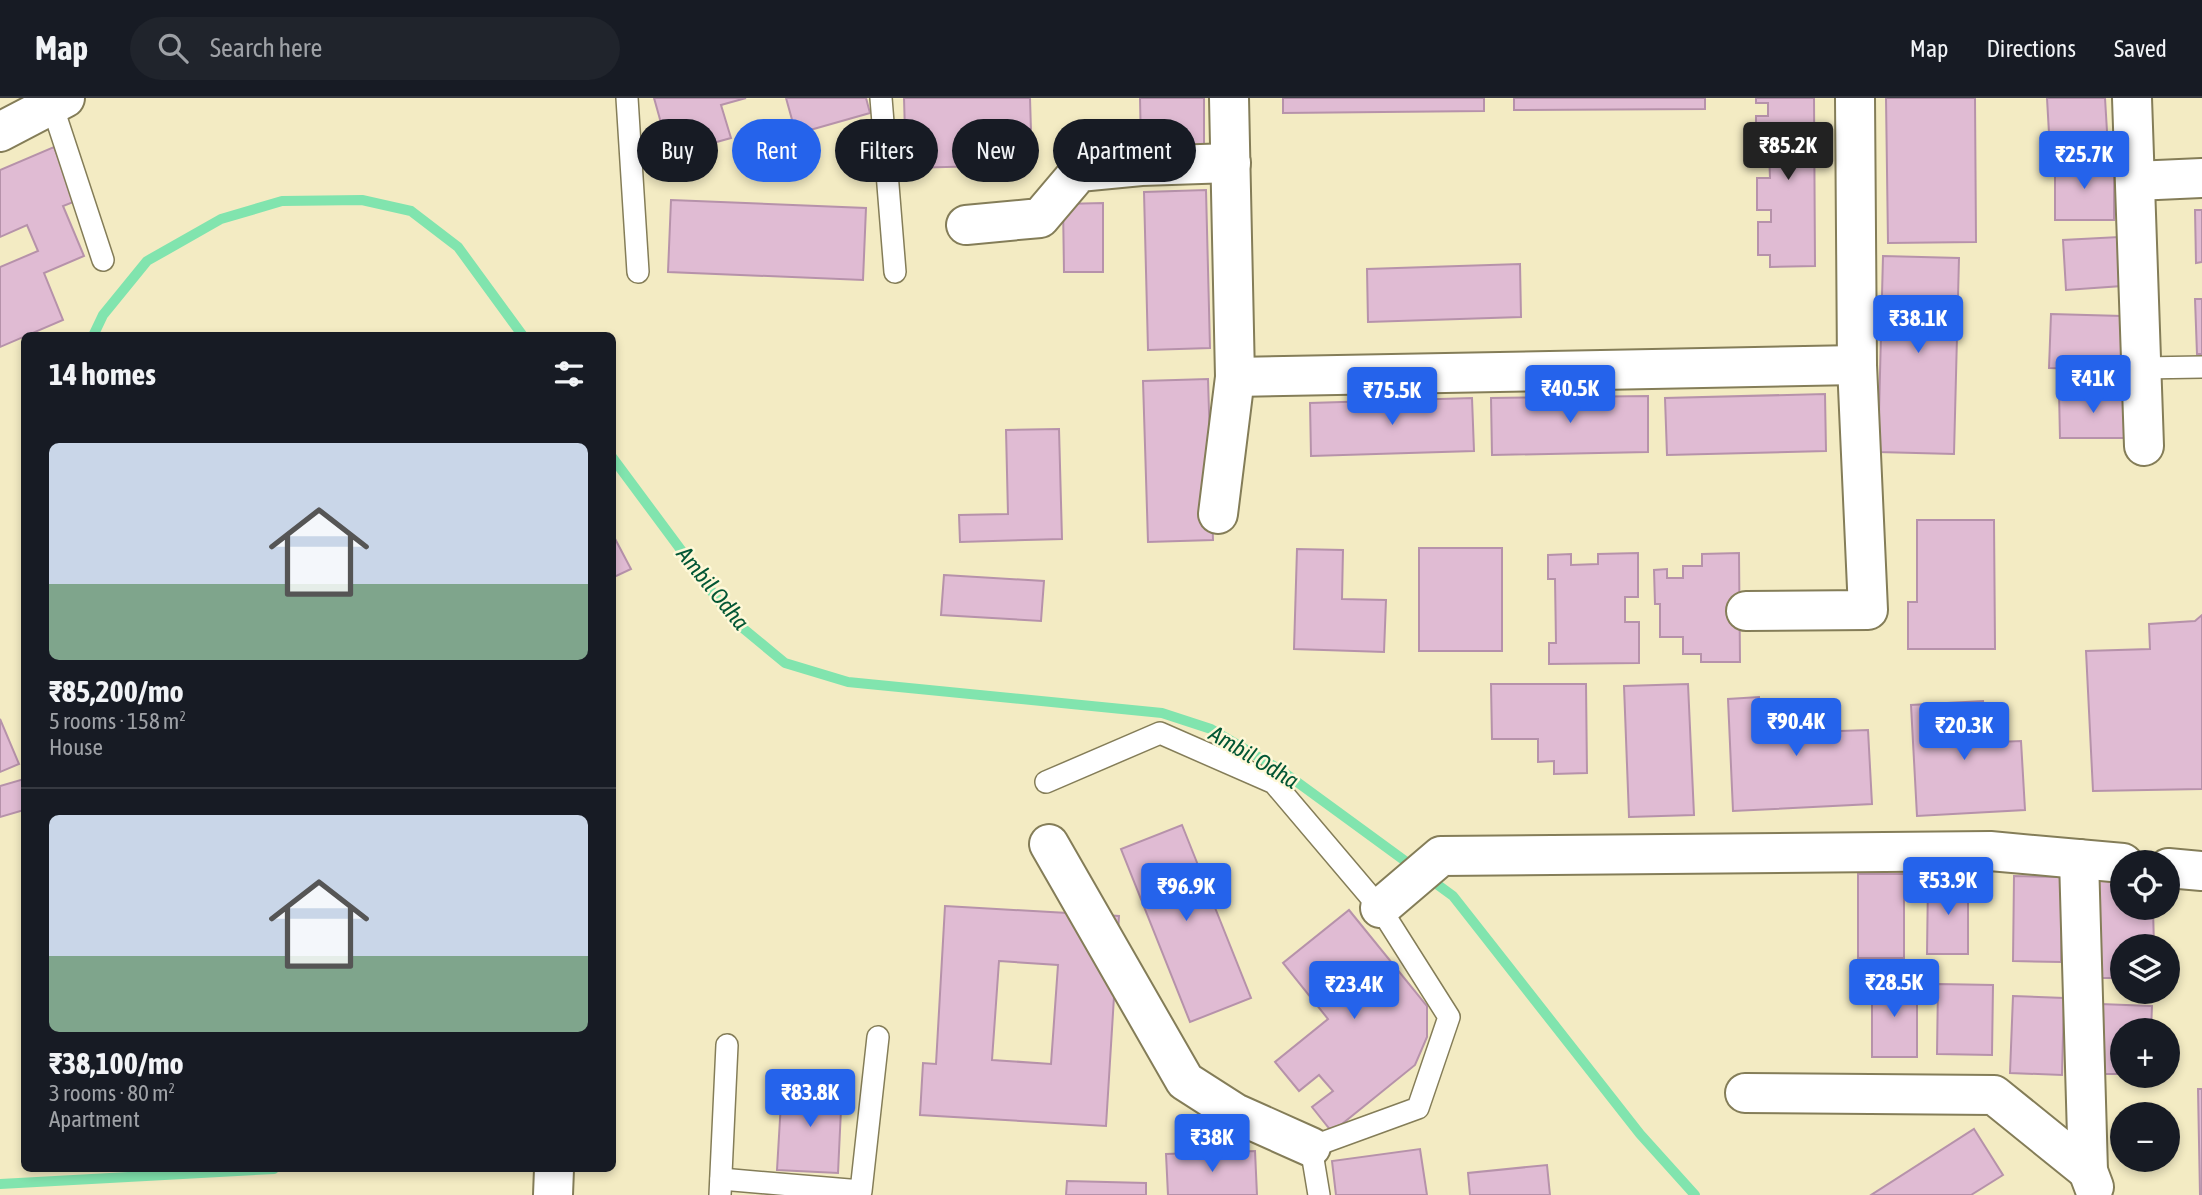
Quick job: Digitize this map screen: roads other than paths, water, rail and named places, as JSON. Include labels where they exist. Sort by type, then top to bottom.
[{"type":"street","points":[[1218,514],[1235,377],[1230,98]]},
{"type":"street","points":[[1746,611],[1868,610],[1857,365],[1855,98]]},
{"type":"street","points":[[2132,98],[2144,446]]},
{"type":"street","points":[[0,132],[58,101]]},
{"type":"street","points":[[966,225],[1040,218],[1079,172],[1141,166],[1231,163]]},
{"type":"street","points":[[2134,181],[2202,178]]},
{"type":"street","points":[[1235,377],[1857,365]]},
{"type":"street","points":[[1048,844],[1185,1081],[1235,1113],[1311,1147]]},
{"type":"street","points":[[1393,896],[1441,856],[1990,851],[2110,862]]},
{"type":"street","points":[[2078,859],[2093,1183]]},
{"type":"street","points":[[2180,869],[2202,871]]},
{"type":"street","points":[[1745,1093],[1994,1095],[2093,1183]]},
{"type":"street","points":[[553,1195],[554,1172]]},
{"type":"lane","points":[[627,98],[638,272]]},
{"type":"lane","points":[[881,98],[895,272]]},
{"type":"lane","points":[[58,101],[103,260]]},
{"type":"lane","points":[[2142,368],[2202,367]]},
{"type":"lane","points":[[1046,782],[1160,733],[1274,783],[1393,896],[1449,1017],[1418,1108],[1311,1147],[1319,1195]]},
{"type":"lane","points":[[727,1045],[720,1187],[861,1191],[878,1037]]},
{"type":"waterway","name":"Ambil Odha","points":[[95,332],[103,315],[147,261],[221,219],[282,201],[362,200],[411,211],[458,247],[520,332]]},
{"type":"waterway","name":"Ambil Odha","points":[[616,462],[733,620],[785,663],[848,682],[1162,713],[1211,729],[1282,771],[1453,896],[1640,1134],[1695,1195]]},
{"type":"waterway","name":"Ambil Odha","points":[[0,1184],[219,1172]]}]
